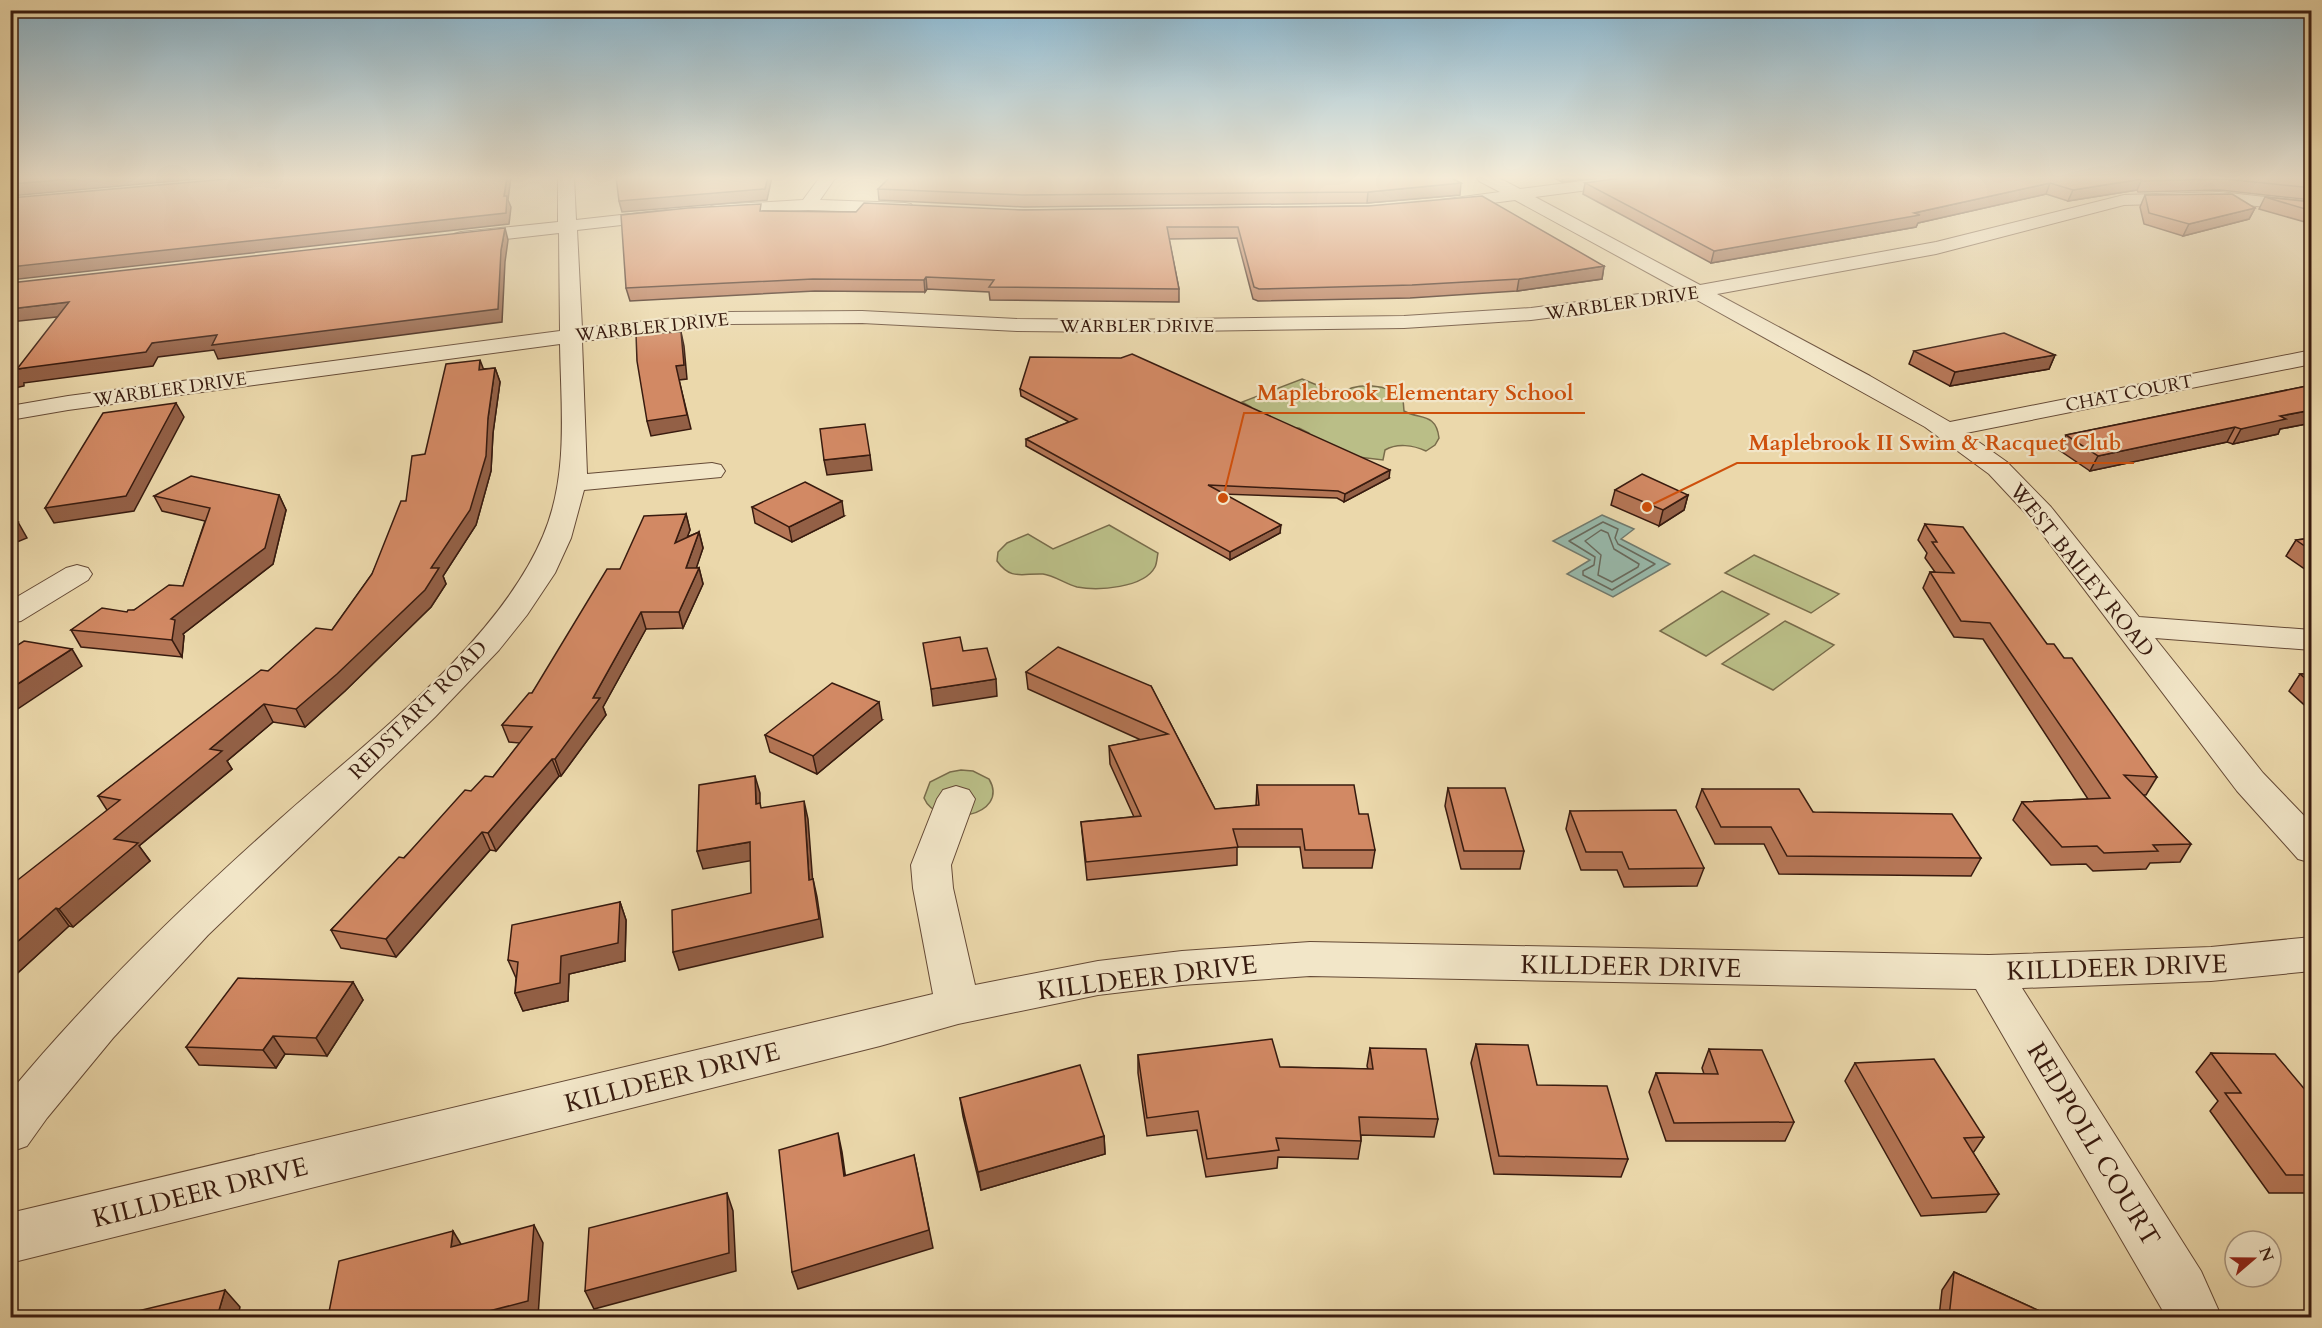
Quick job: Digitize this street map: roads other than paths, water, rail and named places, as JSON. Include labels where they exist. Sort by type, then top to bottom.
[{"type":"street","points":[[439,241],[458,239]]},
{"type":"street","name":"REDSTART ROAD","points":[[10,1131],[93,1029],[166,950],[414,717],[476,655],[509,617],[536,578],[557,538],[573,483],[575,463],[569,239]]},
{"type":"street","name":"WEST BAILEY ROAD","points":[[1600,239],[1946,430],[1998,468],[2041,513],[2250,782],[2312,849]]},
{"type":"street","name":"WARBLER DRIVE","points":[[10,413],[68,403],[573,335],[699,321],[780,316],[862,317],[1067,326],[1404,322],[1492,318],[1596,308],[1699,293],[1936,248],[1971,239]]},
{"type":"street","name":"CHAT COURT","points":[[1946,430],[2312,357]]},
{"type":"street","points":[[573,483],[712,471]]},
{"type":"street","points":[[10,614],[76,574]]},
{"type":"street","points":[[2128,626],[2312,640]]},
{"type":"street","points":[[956,799],[931,866],[933,888],[958,1006]]},
{"type":"street","name":"KILLDEER DRIVE","points":[[10,1238],[869,1030],[958,1006],[1098,978],[1182,968],[1310,959],[1989,972],[2211,964],[2312,954]]},
{"type":"street","name":"REDPOLL COURT","points":[[1989,972],[2182,1290],[2195,1317]]},
{"type":"water","points":[[1602,515],[1634,529],[1621,539],[1670,564],[1613,597],[1567,574],[1590,560],[1553,541]]},
{"type":"place","name":"Maplebrook Elementary School","points":[[1223,498]]},
{"type":"place","name":"Maplebrook II Swim & Racquet Club","points":[[1647,507]]}]
